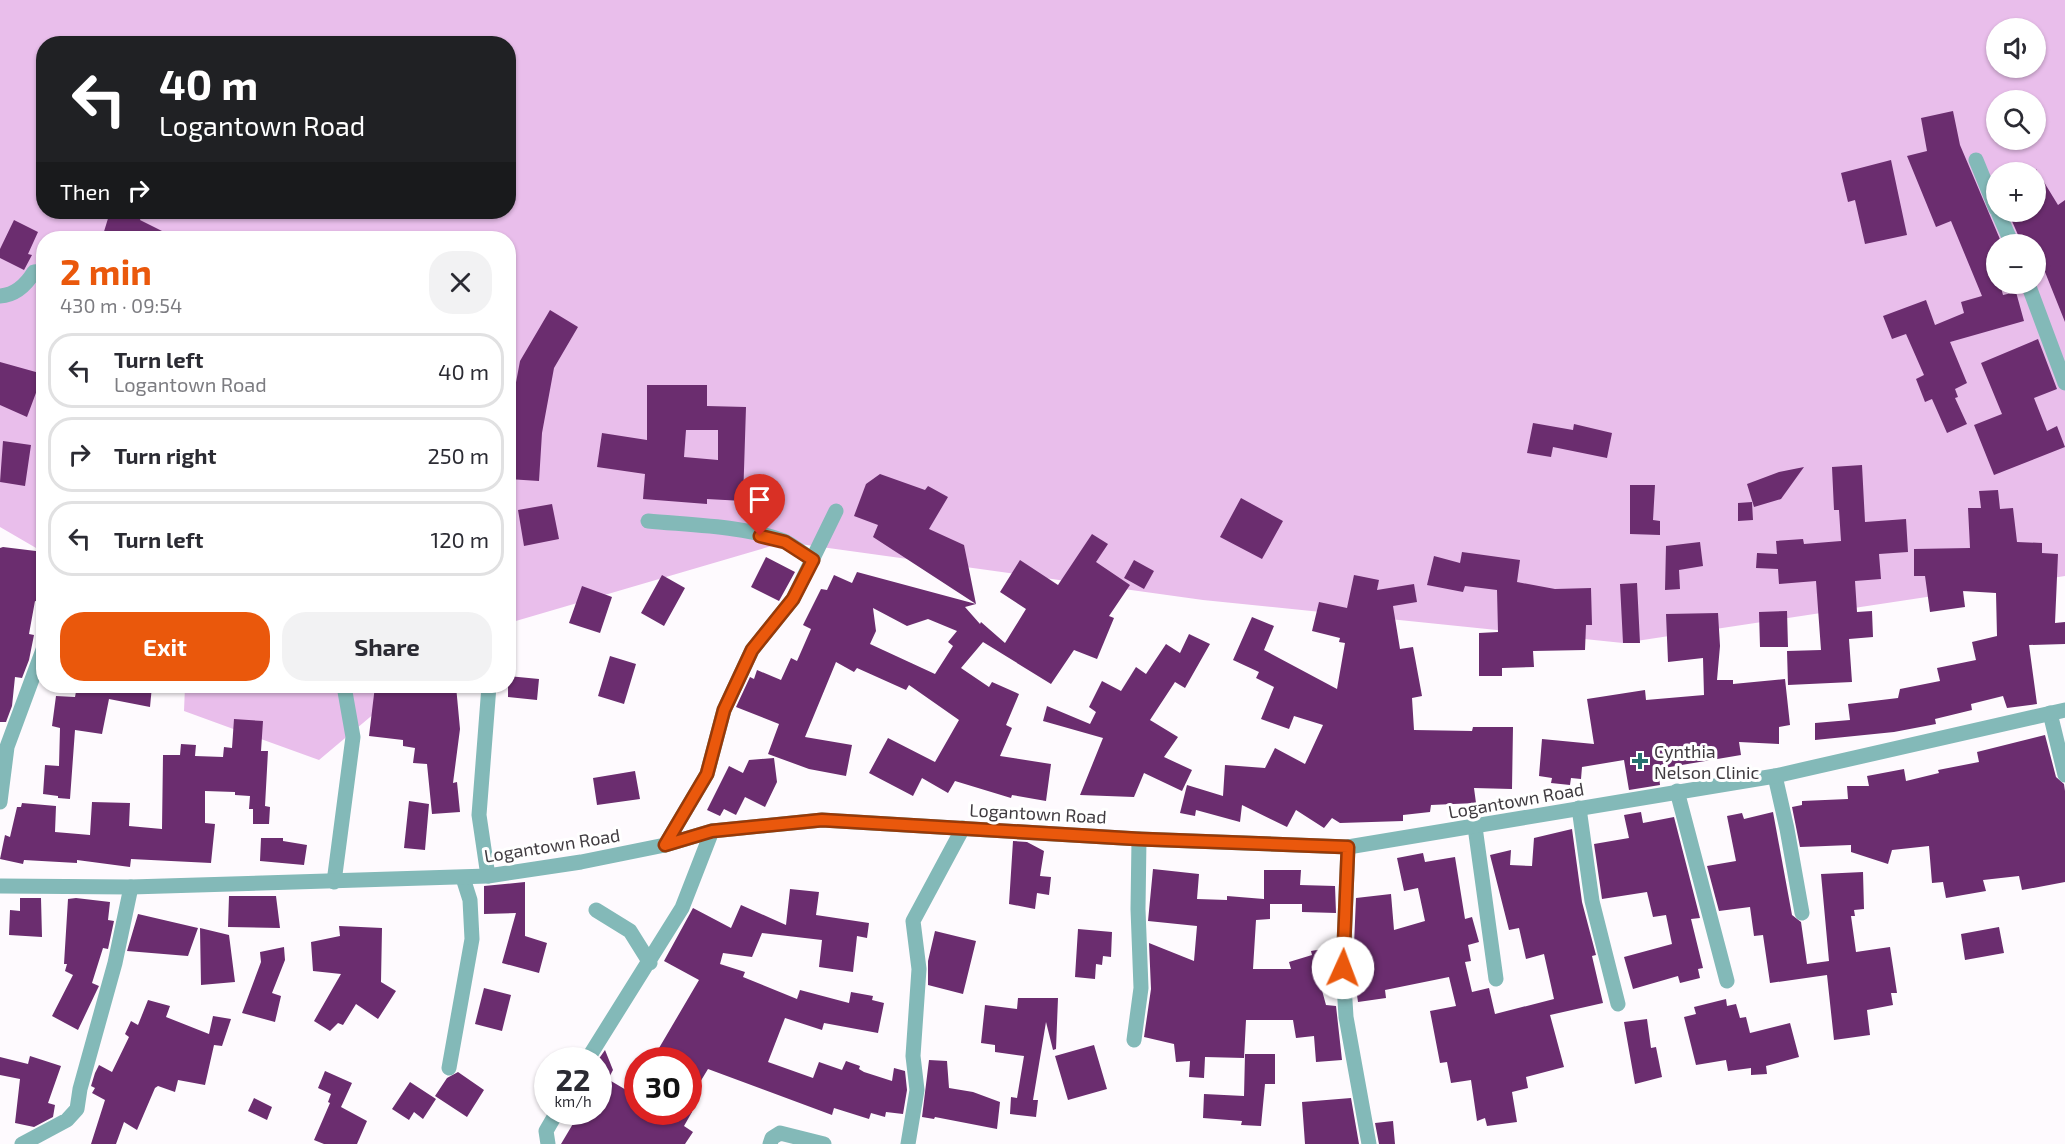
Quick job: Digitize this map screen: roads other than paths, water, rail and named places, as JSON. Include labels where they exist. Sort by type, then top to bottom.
[{"type":"street","points":[[1976,160],[1986,184]]},
{"type":"street","points":[[0,296],[9,295],[26,285],[36,273]]},
{"type":"street","points":[[2032,294],[2065,382]]},
{"type":"street","points":[[665,845],[707,774],[724,710],[752,650],[793,599],[836,511]]},
{"type":"street","points":[[648,521],[727,529],[760,536],[785,542],[813,560]]},
{"type":"street","points":[[0,802],[7,747],[36,669]]},
{"type":"street","points":[[334,882],[353,736],[345,693]]},
{"type":"street","points":[[488,876],[480,815],[489,693]]},
{"type":"street","points":[[2057,711],[2065,775]]},
{"type":"street","name":"Logantown Road","points":[[0,886],[334,882],[488,876],[581,862],[665,845],[712,831],[822,820],[1139,839],[1348,847],[1775,776],[2057,711]]},
{"type":"street","points":[[1775,776],[1802,914]]},
{"type":"street","points":[[1677,791],[1727,981]]},
{"type":"street","points":[[1579,808],[1592,901],[1618,1004]]},
{"type":"street","points":[[1475,827],[1496,979]]},
{"type":"street","points":[[908,1144],[917,1090],[913,1056],[919,969],[913,921],[963,828]]},
{"type":"street","points":[[595,1047],[650,963],[682,908],[712,831]]},
{"type":"street","points":[[1134,1040],[1141,987],[1138,909],[1139,839]]},
{"type":"street","points":[[1348,847],[1343,968],[1345,1007],[1369,1144]]},
{"type":"street","points":[[448,1068],[472,939],[470,900],[463,878]]},
{"type":"street","points":[[22,1144],[67,1120],[77,1109],[80,1089],[115,963],[131,886]]},
{"type":"street","points":[[596,909],[630,931],[650,963]]},
{"type":"street","points":[[548,1144],[546,1131],[549,1125]]},
{"type":"street","points":[[770,1144],[772,1138],[780,1133],[824,1144]]},
{"type":"place","name":"Cynthia Nelson Clinic","points":[[1640,761]]}]
